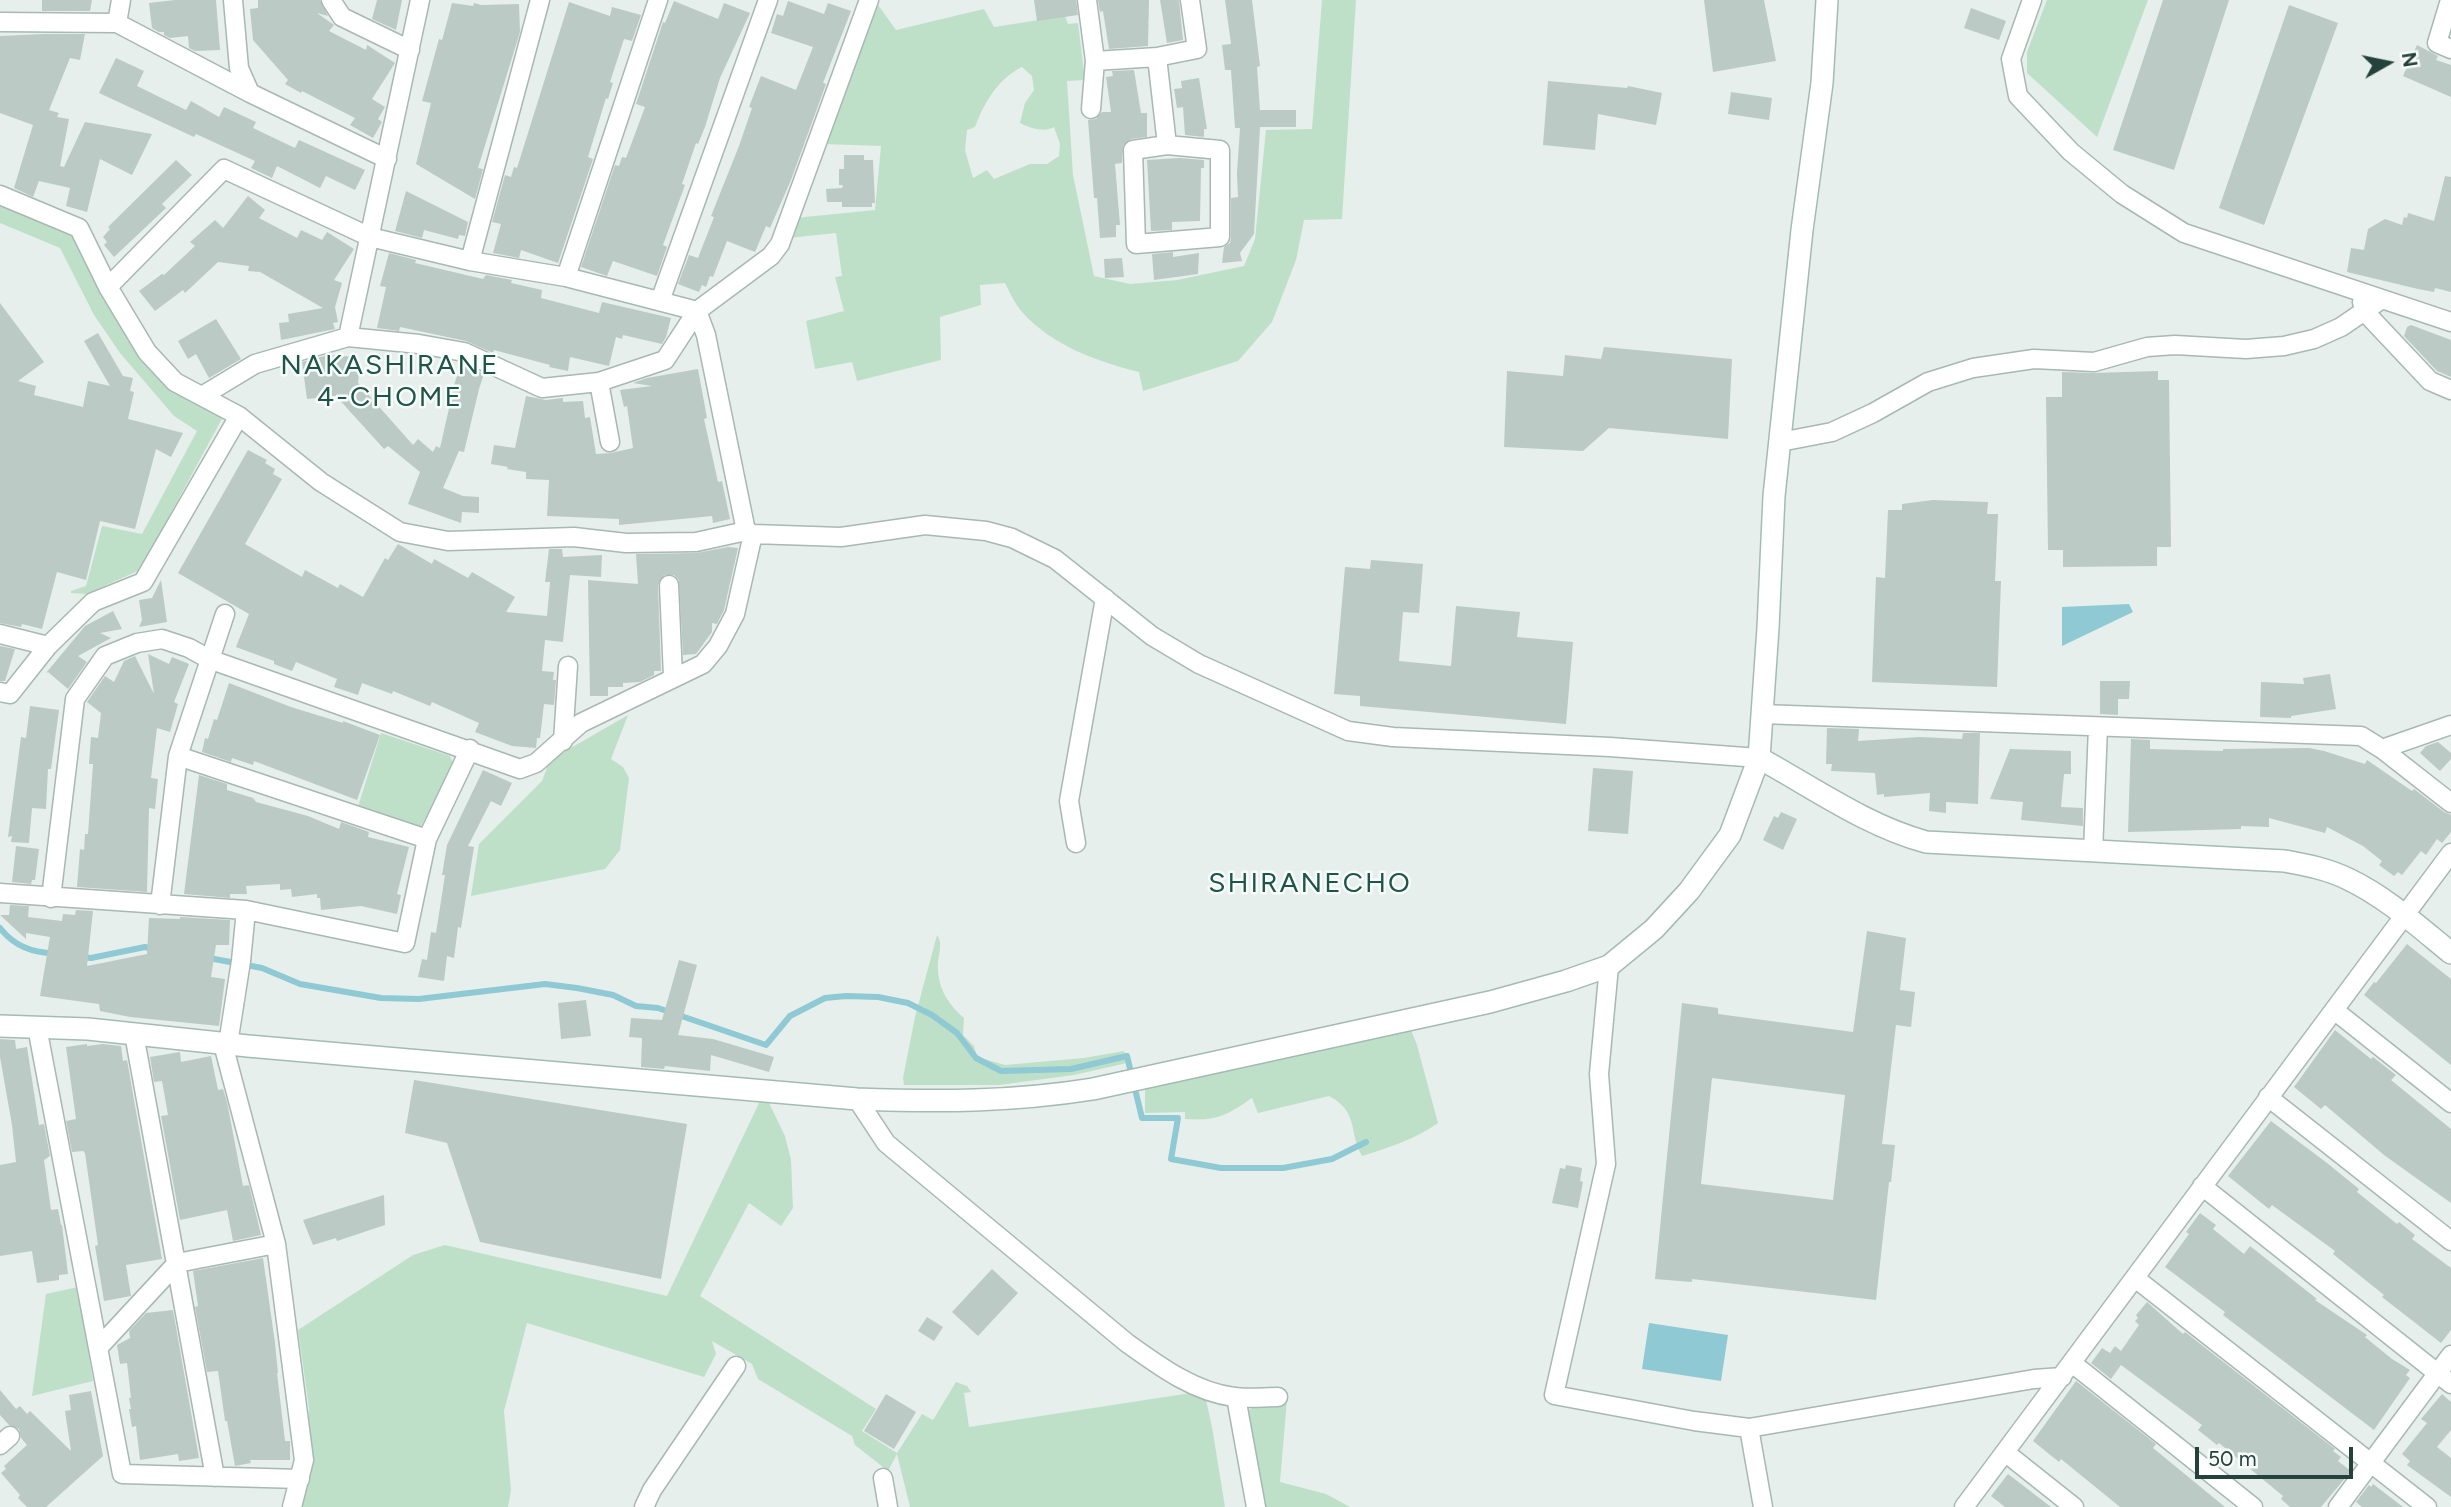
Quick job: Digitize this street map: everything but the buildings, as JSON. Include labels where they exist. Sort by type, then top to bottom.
[{"type":"street","points":[[117,23],[121,0]]},
{"type":"street","points":[[233,0],[239,68],[250,93]]},
{"type":"street","points":[[331,0],[342,17],[410,50]]},
{"type":"street","points":[[348,337],[420,0]]},
{"type":"street","points":[[470,261],[540,0]]},
{"type":"street","points":[[566,276],[658,0]]},
{"type":"street","points":[[660,301],[768,0]]},
{"type":"street","points":[[202,396],[255,364],[348,337],[419,344],[464,352],[542,388],[599,382],[665,360],[697,311],[771,256],[780,244],[869,0]]},
{"type":"street","points":[[1087,0],[1096,61],[1091,109]]},
{"type":"street","points":[[1096,61],[1157,57],[1197,49],[1190,0]]},
{"type":"street","points":[[0,1026],[134,1034],[857,1099],[981,1101],[1037,1098],[1093,1089],[1490,1002],[1609,966],[1654,929],[1689,891],[1730,835],[1759,758],[1774,496],[1802,230],[1822,83],[1827,0]]},
{"type":"street","points":[[2032,0],[2011,59],[2018,96],[2071,152],[2122,194],[2184,233],[2451,322]]},
{"type":"street","points":[[2450,0],[2437,43],[2451,49]]},
{"type":"street","points":[[0,22],[117,23],[250,93],[387,159]]},
{"type":"street","points":[[1157,57],[1167,145]]},
{"type":"street","points":[[1167,145],[1220,150],[1220,237],[1136,244],[1133,150],[1167,145]]},
{"type":"street","points":[[108,287],[225,169],[370,237],[470,261],[566,276],[697,311]]},
{"type":"street","points":[[0,195],[79,228],[108,287],[147,352],[175,382],[239,416],[321,482],[400,531],[448,541],[573,537],[626,543],[696,542],[749,532],[841,537],[925,525],[986,531],[1012,538],[1055,559],[1152,636],[1199,664],[1348,731],[1393,737],[1610,747],[1759,758],[1866,821],[1899,835],[1926,842],[2285,862],[2317,867],[2349,879],[2404,915],[2451,953]]},
{"type":"street","points":[[2360,292],[2365,312],[2430,381],[2451,390]]},
{"type":"street","points":[[1780,442],[1832,432],[1928,382],[1973,368],[2034,359],[2094,362],[2147,347],[2175,345],[2246,349],[2284,346],[2314,339],[2341,327],[2382,299]]},
{"type":"street","points":[[51,898],[75,699],[105,656],[137,643],[162,639],[189,648],[209,659],[470,749],[520,769],[536,763],[582,723],[703,664],[727,631],[735,614],[749,532],[706,335],[697,311]]},
{"type":"street","points":[[599,382],[610,442]]},
{"type":"street","points":[[0,692],[10,694],[48,646],[93,602],[143,582],[239,416]]},
{"type":"street","points":[[668,585],[673,677]]},
{"type":"street","points":[[1076,843],[1069,801],[1105,598]]},
{"type":"street","points":[[160,905],[178,757],[225,614]]},
{"type":"street","points":[[0,634],[48,646]]},
{"type":"street","points":[[562,741],[568,666]]},
{"type":"street","points":[[1762,714],[2361,736],[2382,749],[2451,803]]},
{"type":"street","points":[[2382,749],[2451,725]]},
{"type":"street","points":[[2093,852],[2098,727]]},
{"type":"street","points":[[0,893],[246,910],[405,943],[427,839],[470,749]]},
{"type":"street","points":[[178,757],[427,839]]},
{"type":"street","points":[[1964,1507],[2451,853]]},
{"type":"street","points":[[246,910],[241,961],[226,1044],[276,1244],[304,1460],[292,1507]]},
{"type":"street","points":[[1609,966],[1599,1074],[1606,1164],[1554,1395],[1694,1421],[1749,1428],[2034,1379],[2067,1370]]},
{"type":"street","points":[[2334,1010],[2451,1103]]},
{"type":"street","points":[[37,1027],[122,1474],[300,1479]]},
{"type":"street","points":[[134,1034],[215,1477]]},
{"type":"street","points":[[2268,1097],[2451,1241]]},
{"type":"street","points":[[857,1099],[886,1143],[1127,1343],[1165,1370],[1182,1379],[1236,1397],[1278,1397]]},
{"type":"street","points":[[2202,1186],[2444,1379]]},
{"type":"street","points":[[99,1347],[177,1263],[276,1244]]},
{"type":"street","points":[[2135,1278],[2427,1507]]},
{"type":"street","points":[[2338,1507],[2371,1463],[2444,1379],[2451,1355]]},
{"type":"street","points":[[644,1507],[652,1490],[736,1366]]},
{"type":"street","points":[[2067,1370],[2253,1507]]},
{"type":"street","points":[[1236,1397],[1256,1507]]},
{"type":"street","points":[[1749,1428],[1763,1507]]},
{"type":"street","points":[[2006,1453],[2074,1507]]},
{"type":"street","points":[[883,1478],[888,1507]]},
{"type":"green space","points":[[1322,0],[1356,0],[1342,219],[1304,220],[1296,260],[1272,322],[1238,361],[1143,391],[1139,372],[1076,351],[1034,324],[1019,309],[1005,283],[980,285],[981,305],[940,317],[941,360],[857,381],[852,362],[815,369],[806,321],[844,311],[835,277],[842,276],[836,233],[788,238],[795,218],[875,210],[881,146],[824,144],[876,2],[896,30],[984,9],[994,27],[1065,16],[1068,24],[1078,23],[1085,80],[1067,81],[1073,175],[1094,276],[1130,284],[1177,280],[1244,266],[1255,239],[1266,130],[1312,129]],"holes":[[[1022,67],[1032,76],[1034,90],[1025,103],[1020,123],[1042,130],[1054,127],[1060,144],[1059,156],[1047,164],[1030,164],[994,179],[987,170],[973,178],[965,150],[967,130],[975,127],[988,100],[1006,78]]]},
{"type":"green space","points":[[2047,0],[2148,0],[2097,137],[2027,73],[2027,52]]},
{"type":"green space","points":[[0,203],[69,231],[131,342],[224,415],[140,570],[86,594],[71,591],[86,586],[102,526],[142,534],[197,431],[174,416],[120,353],[94,315],[60,248],[0,223]]},
{"type":"green space","points":[[628,715],[611,759],[623,767],[629,778],[620,850],[605,869],[471,896],[479,844],[542,781],[550,760]]},
{"type":"green space","points":[[381,733],[450,756],[454,765],[421,826],[416,828],[357,810]]},
{"type":"green space","points":[[937,935],[940,943],[938,964],[942,990],[964,1018],[963,1035],[974,1046],[977,1057],[1005,1065],[1084,1058],[1124,1051],[1127,1063],[1074,1075],[999,1085],[904,1085],[903,1078],[915,1017]]},
{"type":"green space","points":[[1409,1025],[1438,1123],[1411,1139],[1362,1156],[1349,1115],[1345,1108],[1329,1096],[1258,1113],[1252,1098],[1228,1113],[1205,1119],[1185,1119],[1185,1112],[1145,1113],[1145,1088]]},
{"type":"green space","points":[[760,1101],[769,1103],[785,1136],[791,1160],[793,1208],[781,1226],[749,1203],[700,1296],[876,1409],[862,1431],[897,1453],[922,1414],[933,1420],[956,1382],[967,1386],[971,1392],[964,1393],[969,1427],[1204,1391],[1225,1507],[910,1507],[897,1454],[888,1471],[855,1445],[852,1436],[758,1379],[752,1364],[712,1341],[716,1354],[704,1377],[527,1323],[504,1411],[511,1490],[508,1507],[299,1507],[308,1464],[309,1408],[298,1330],[413,1255],[445,1245],[667,1296]]},
{"type":"green space","points":[[78,1287],[93,1381],[32,1396],[46,1294]]},
{"type":"green space","points":[[1287,1399],[1280,1482],[1326,1494],[1350,1507],[1265,1507],[1247,1412],[1256,1404]]},
{"type":"water","points":[[2129,604],[2133,612],[2062,646],[2062,607]]},
{"type":"water","points":[[1649,1323],[1728,1335],[1721,1381],[1642,1369]]},
{"type":"waterway","points":[[0,928],[24,947],[38,952],[54,953]]},
{"type":"waterway","points":[[82,957],[91,958],[145,947],[153,949]]},
{"type":"waterway","points":[[209,958],[262,968],[300,984],[381,998],[419,999],[545,984],[577,988],[613,995],[636,1006],[658,1008],[766,1045],[790,1016],[825,998],[878,997],[908,1003],[932,1015],[957,1033],[976,1058],[1001,1071],[1071,1069],[1127,1056],[1142,1118],[1178,1118],[1171,1159],[1221,1168],[1283,1168],[1332,1159],[1366,1142]]},
{"type":"district","name":"NAKASHIRANE 4-CHOME","points":[[390,382]]},
{"type":"district","name":"SHIRANECHO","points":[[1310,884]]}]
